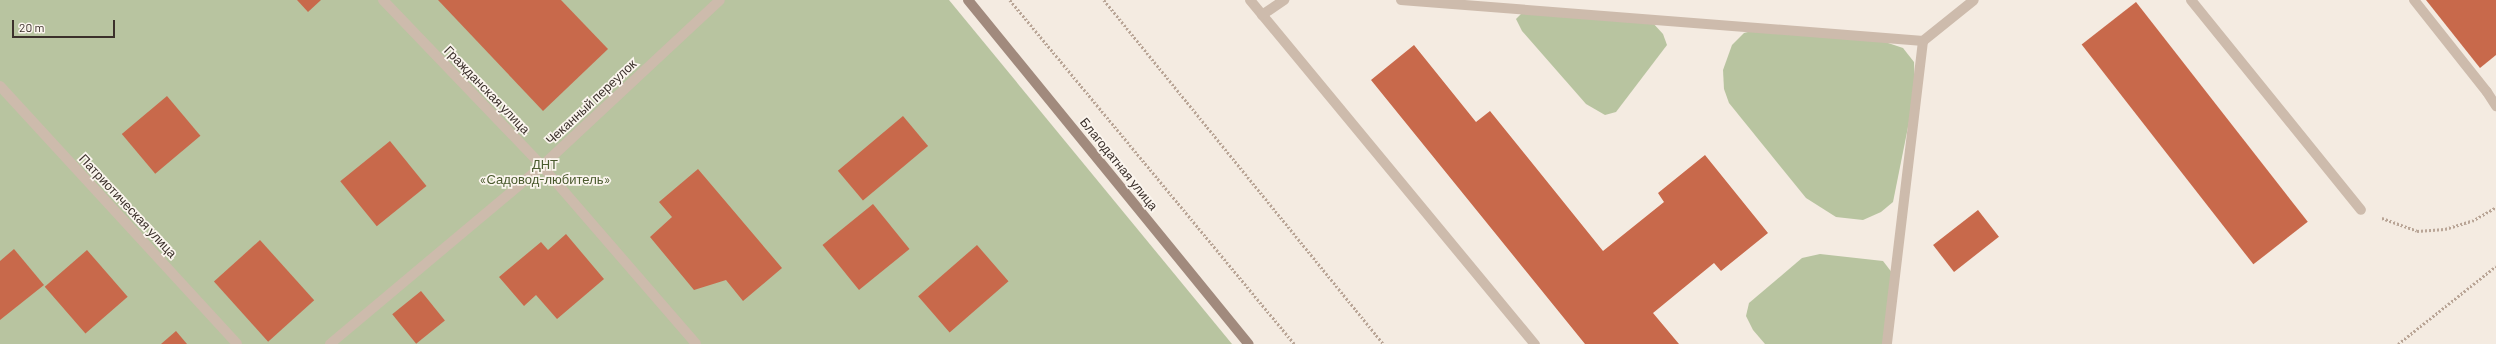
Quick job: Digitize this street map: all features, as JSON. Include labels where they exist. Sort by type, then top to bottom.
[{"type":"street","name":"Гражданская улица","points":[[383,0],[542,166],[696,344]]},
{"type":"street","name":"Чеканный переулок","points":[[330,344],[542,166],[720,0]]},
{"type":"street","name":"Благодатная улица","points":[[968,0],[1248,344]]},
{"type":"street","points":[[1250,0],[1535,344]]},
{"type":"street","points":[[1262,15],[1284,0]]},
{"type":"street","points":[[1401,0],[1923,41],[1974,0]]},
{"type":"street","points":[[2191,0],[2361,210]]},
{"type":"street","points":[[2414,0],[2487,92],[2496,106]]},
{"type":"street","points":[[1887,344],[1923,41]]},
{"type":"street","name":"Патриотическая улица","points":[[0,86],[237,344]]},
{"type":"path","points":[[1010,0],[1295,344]]},
{"type":"path","points":[[1104,0],[1384,344]]},
{"type":"path","points":[[2361,210],[2417,231],[2446,229],[2472,221],[2496,207]]},
{"type":"path","points":[[2398,344],[2496,266]]},
{"type":"green space","name":"ДНТ «Садовод-любитель»","points":[[0,0],[949,0],[1232,344],[0,344]]},
{"type":"green space","points":[[1525,10],[1652,22],[1663,34],[1667,45],[1616,112],[1605,115],[1586,104],[1522,31],[1516,19]]},
{"type":"green space","points":[[1763,28],[1879,40],[1903,48],[1914,62],[1915,92],[1893,202],[1881,212],[1863,220],[1836,217],[1806,198],[1729,103],[1724,89],[1723,70],[1732,45],[1744,33]]},
{"type":"green space","points":[[1820,254],[1883,261],[1893,274],[1885,344],[1765,344],[1753,330],[1746,316],[1749,303],[1802,258]]},
{"type":"building","points":[[297,0],[321,0],[308,12]]},
{"type":"building","points":[[438,0],[561,0],[608,49],[543,111]]},
{"type":"building","points":[[2426,0],[2496,0],[2496,55],[2480,68]]},
{"type":"building","points":[[2136,2],[2308,222],[2253,264],[2082,44]]},
{"type":"building","points":[[1414,45],[1476,122],[1490,111],[1603,251],[1664,202],[1658,193],[1705,155],[1768,233],[1721,271],[1714,263],[1653,313],[1679,344],[1585,344],[1371,80]]},
{"type":"building","points":[[167,96],[200,136],[155,174],[122,134]]},
{"type":"building","points":[[903,116],[928,146],[863,201],[838,171]]},
{"type":"building","points":[[390,141],[427,186],[377,226],[340,181]]},
{"type":"building","points":[[698,169],[782,268],[743,301],[726,280],[694,290],[650,237],[672,217],[659,202]]},
{"type":"building","points":[[873,204],[910,249],[859,290],[822,245]]},
{"type":"building","points":[[1978,210],[1999,237],[1954,272],[1933,245]]},
{"type":"building","points":[[566,234],[604,279],[557,319],[536,295],[524,306],[499,277],[541,242],[548,250]]},
{"type":"building","points":[[260,240],[314,300],[268,342],[214,281]]},
{"type":"building","points":[[977,245],[1008,281],[950,332],[918,296]]},
{"type":"building","points":[[14,249],[44,285],[0,320],[0,261]]},
{"type":"building","points":[[87,250],[128,297],[85,334],[45,287]]},
{"type":"building","points":[[421,291],[445,321],[416,344],[392,314]]},
{"type":"building","points":[[176,331],[187,344],[161,344]]}]
